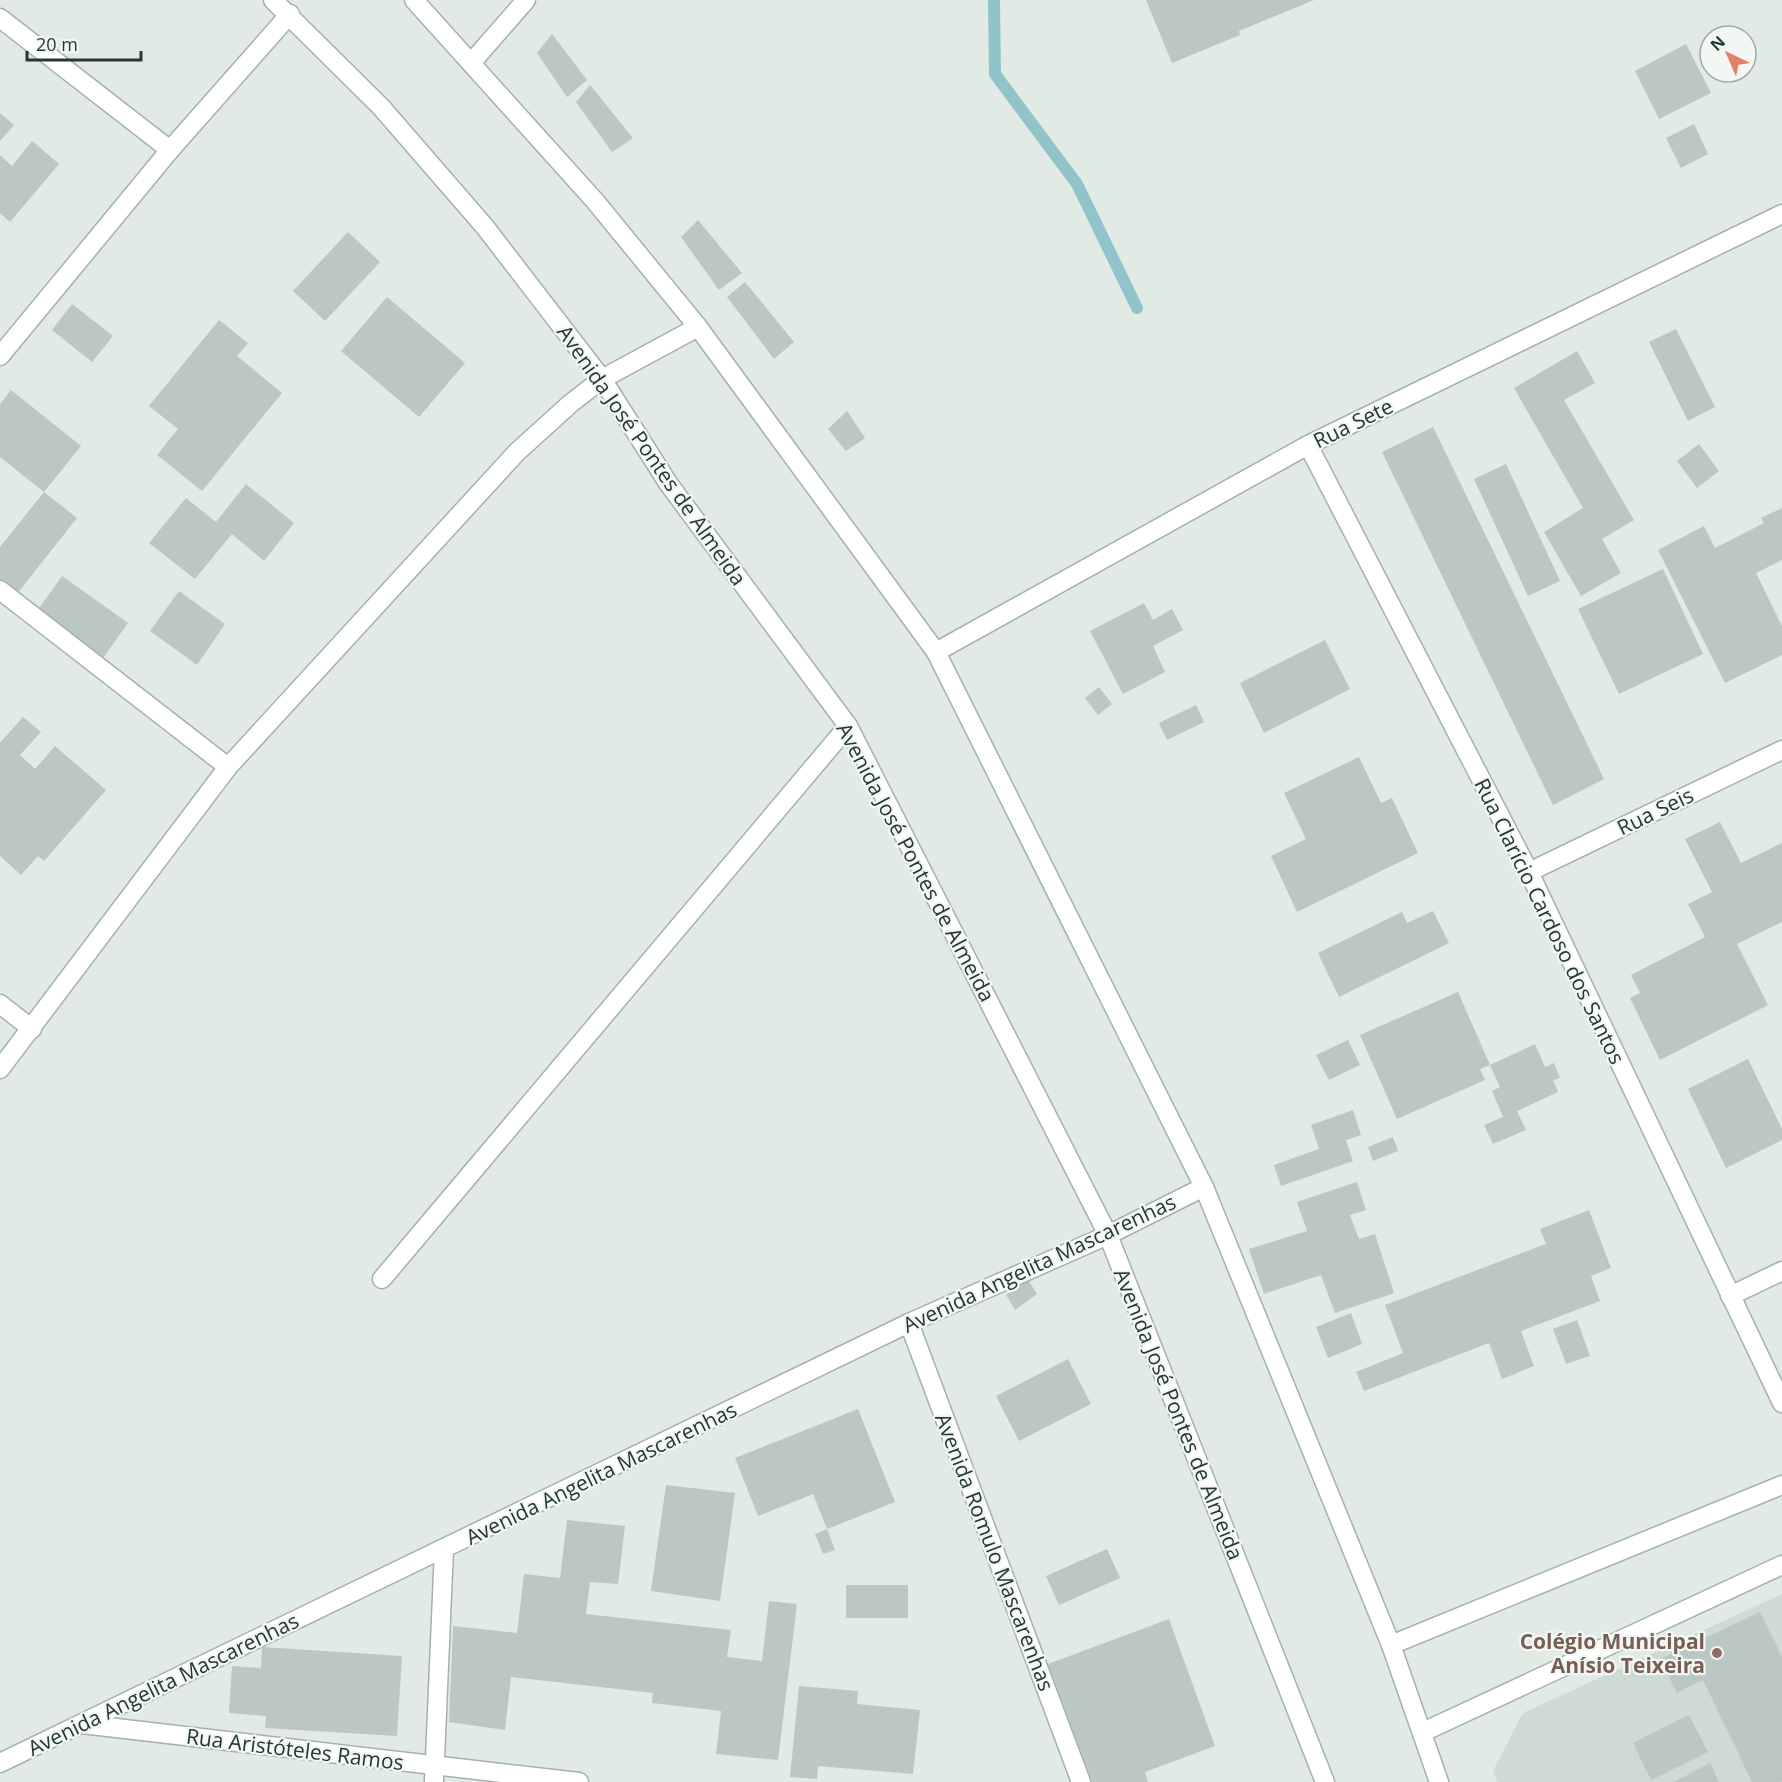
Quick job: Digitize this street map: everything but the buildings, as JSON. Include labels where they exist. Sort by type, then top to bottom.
[{"type":"street","name":"Avenida José Pontes de Almeida","points":[[273,0],[381,107],[485,227],[602,379],[668,483],[848,726],[1108,1235],[1326,1782]]},
{"type":"street","points":[[414,0],[595,201],[698,327],[936,652],[1204,1187],[1391,1645],[1424,1732],[1439,1782]]},
{"type":"street","points":[[472,62],[526,0]]},
{"type":"street","points":[[0,356],[170,150],[290,15]]},
{"type":"street","points":[[0,18],[170,150]]},
{"type":"street","name":"Rua Sete","points":[[936,652],[1308,445],[1782,214]]},
{"type":"street","points":[[0,1069],[228,767],[517,452],[570,404],[602,379],[698,327]]},
{"type":"street","name":"Rua Clarício Cardoso dos Santos","points":[[1308,445],[1529,872],[1782,1403]]},
{"type":"street","points":[[0,590],[228,767]]},
{"type":"street","points":[[382,1279],[848,726]]},
{"type":"street","name":"Rua Seis","points":[[1529,872],[1782,750]]},
{"type":"street","points":[[0,1004],[32,1029]]},
{"type":"street","name":"Avenida Angelita Mascarenhas","points":[[0,1763],[909,1323],[1108,1235],[1204,1187]]},
{"type":"street","points":[[1730,1296],[1782,1271]]},
{"type":"street","name":"Avenida Romulo Mascarenhas","points":[[909,1323],[1081,1782]]},
{"type":"street","points":[[1391,1645],[1782,1485]]},
{"type":"street","points":[[435,1774],[444,1549]]},
{"type":"street","points":[[1424,1732],[1782,1565]]},
{"type":"street","name":"Rua Aristóteles Ramos","points":[[82,1724],[435,1774],[579,1782]]},
{"type":"shaded area","name":"Colégio Municipal Anísio Teixeira","points":[[1782,1594],[1782,1782],[1497,1782],[1493,1771],[1523,1713]]},
{"type":"waterway","points":[[994,0],[995,74],[1077,184],[1137,308]]},
{"type":"place","name":"Colégio Municipal Anísio Teixeira","points":[[1717,1653]]}]
